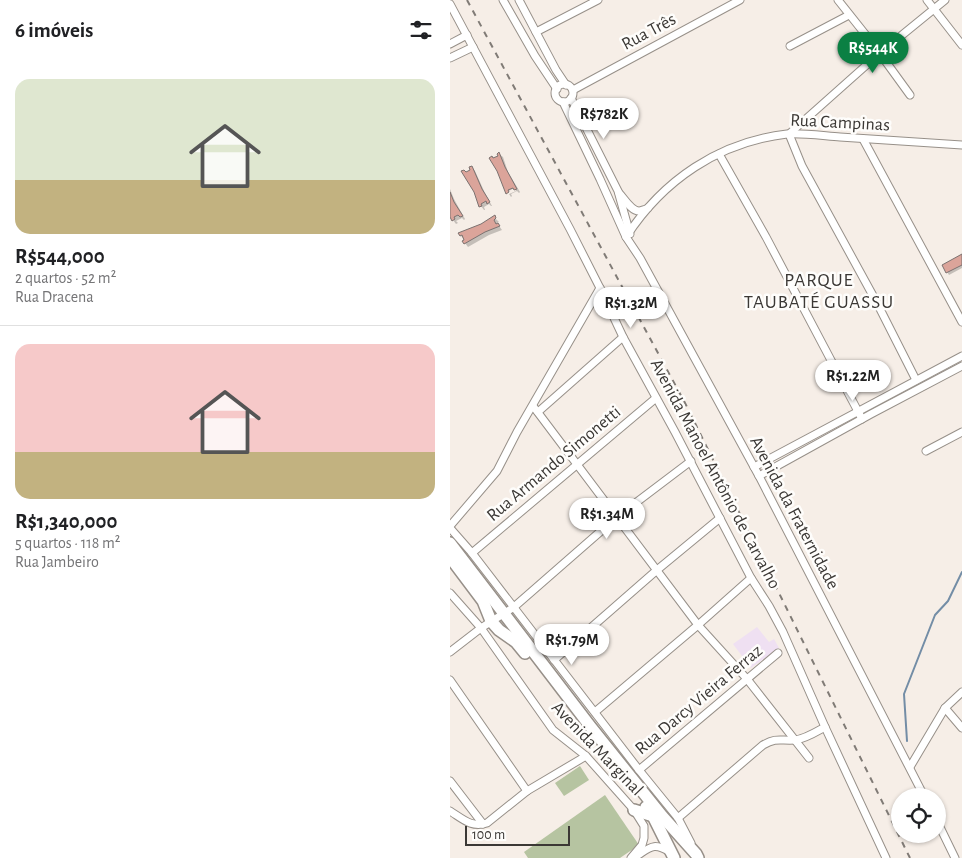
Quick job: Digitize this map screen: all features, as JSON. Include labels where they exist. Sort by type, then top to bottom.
[{"type":"main road","points":[[450,544],[509,610],[590,726],[657,816],[673,856],[687,845]]},
{"type":"main road","points":[[450,557],[483,601],[486,624],[499,630],[516,642],[584,730],[657,816],[697,856]]},
{"type":"main road","points":[[634,810],[657,816]]},
{"type":"street","name":"Avenida da Fraternidade","points":[[503,0],[535,56],[557,88],[556,97],[564,102],[628,235]]},
{"type":"street","points":[[519,0],[556,70],[566,85],[572,90],[571,98],[564,102]]},
{"type":"street","points":[[536,32],[598,0]]},
{"type":"street","name":"Rua Três","points":[[572,90],[740,0]]},
{"type":"street","points":[[838,0],[910,95]]},
{"type":"street","points":[[927,0],[962,45]]},
{"type":"street","points":[[916,380],[802,166],[789,134],[880,53],[945,0]]},
{"type":"street","name":"Avenida Manoel Antônio de Carvalho","points":[[450,4],[600,288],[623,337],[691,461],[751,578],[783,632],[886,858]]},
{"type":"street","points":[[790,46],[849,15]]},
{"type":"street","points":[[450,44],[466,35]]},
{"type":"street","points":[[450,58],[473,47]]},
{"type":"street","points":[[557,88],[561,85],[566,85]]},
{"type":"street","name":"Avenida da Fraternidade","points":[[571,98],[618,191],[632,247],[759,476],[920,788]]},
{"type":"street","name":"Rua Campinas","points":[[628,235],[655,200],[685,173],[719,154],[744,144],[789,134],[962,145]]},
{"type":"street","points":[[863,138],[962,322]]},
{"type":"street","points":[[719,154],[775,254],[862,419]]},
{"type":"street","points":[[600,179],[615,204],[624,214],[641,216]]},
{"type":"street","points":[[618,191],[631,208],[636,211],[648,208]]},
{"type":"street","points":[[600,288],[517,432],[497,471],[450,527],[472,553],[509,610],[554,660],[678,818],[697,856]]},
{"type":"street","points":[[538,412],[623,337]]},
{"type":"street","points":[[754,467],[962,356]]},
{"type":"street","points":[[759,476],[962,366]]},
{"type":"street","name":"Rua Armando Simonetti","points":[[472,553],[656,398]]},
{"type":"street","points":[[533,406],[698,625],[747,679],[809,758]]},
{"type":"street","points":[[926,451],[962,432]]},
{"type":"street","points":[[450,652],[486,624],[509,610],[617,518],[691,461]]},
{"type":"street","points":[[554,660],[720,518]]},
{"type":"street","points":[[595,712],[751,578]]},
{"type":"street","name":"Avenida Marginal","points":[[450,593],[486,624],[553,730],[586,756],[634,810],[644,826],[644,838],[642,845],[632,858]]},
{"type":"street","name":"Rua Darcy Vieira Ferraz","points":[[639,770],[778,653]]},
{"type":"street","points":[[450,680],[527,791]]},
{"type":"street","points":[[910,767],[945,708],[962,692]]},
{"type":"street","points":[[945,708],[962,728]]},
{"type":"street","points":[[678,818],[771,740],[794,740],[825,727]]},
{"type":"street","points":[[450,811],[473,824],[483,824],[527,791],[586,756]]},
{"type":"street","points":[[450,780],[483,824]]},
{"type":"street","points":[[946,839],[955,858]]},
{"type":"street","points":[[632,858],[652,847],[658,846],[673,856]]},
{"type":"shaded area","points":[[757,627],[769,642],[774,639],[779,648],[751,668],[733,644]]},
{"type":"green space","points":[[580,766],[589,780],[564,796],[555,783]]},
{"type":"green space","points":[[605,795],[639,845],[620,858],[528,858],[524,852]]},
{"type":"building","points":[[499,152],[517,189],[508,190],[509,192],[506,194],[497,171],[489,158],[498,156]]},
{"type":"building","points":[[472,166],[490,202],[487,204],[486,201],[479,207],[474,192],[461,171],[464,170],[466,172]]},
{"type":"building","points":[[450,192],[463,216],[460,217],[458,215],[452,221],[450,217]]},
{"type":"building","points":[[495,215],[496,218],[494,220],[500,226],[464,244],[462,235],[460,236],[458,233],[481,224]]},
{"type":"building","points":[[962,254],[962,265],[946,273],[942,265]]},
{"type":"waterway","points":[[907,741],[904,694],[935,615],[948,601],[962,572]]},
{"type":"railway","points":[[467,0],[685,403],[910,858]]},
{"type":"district","name":"PARQUE TAUBATÉ GUASSU","points":[[819,291]]}]
